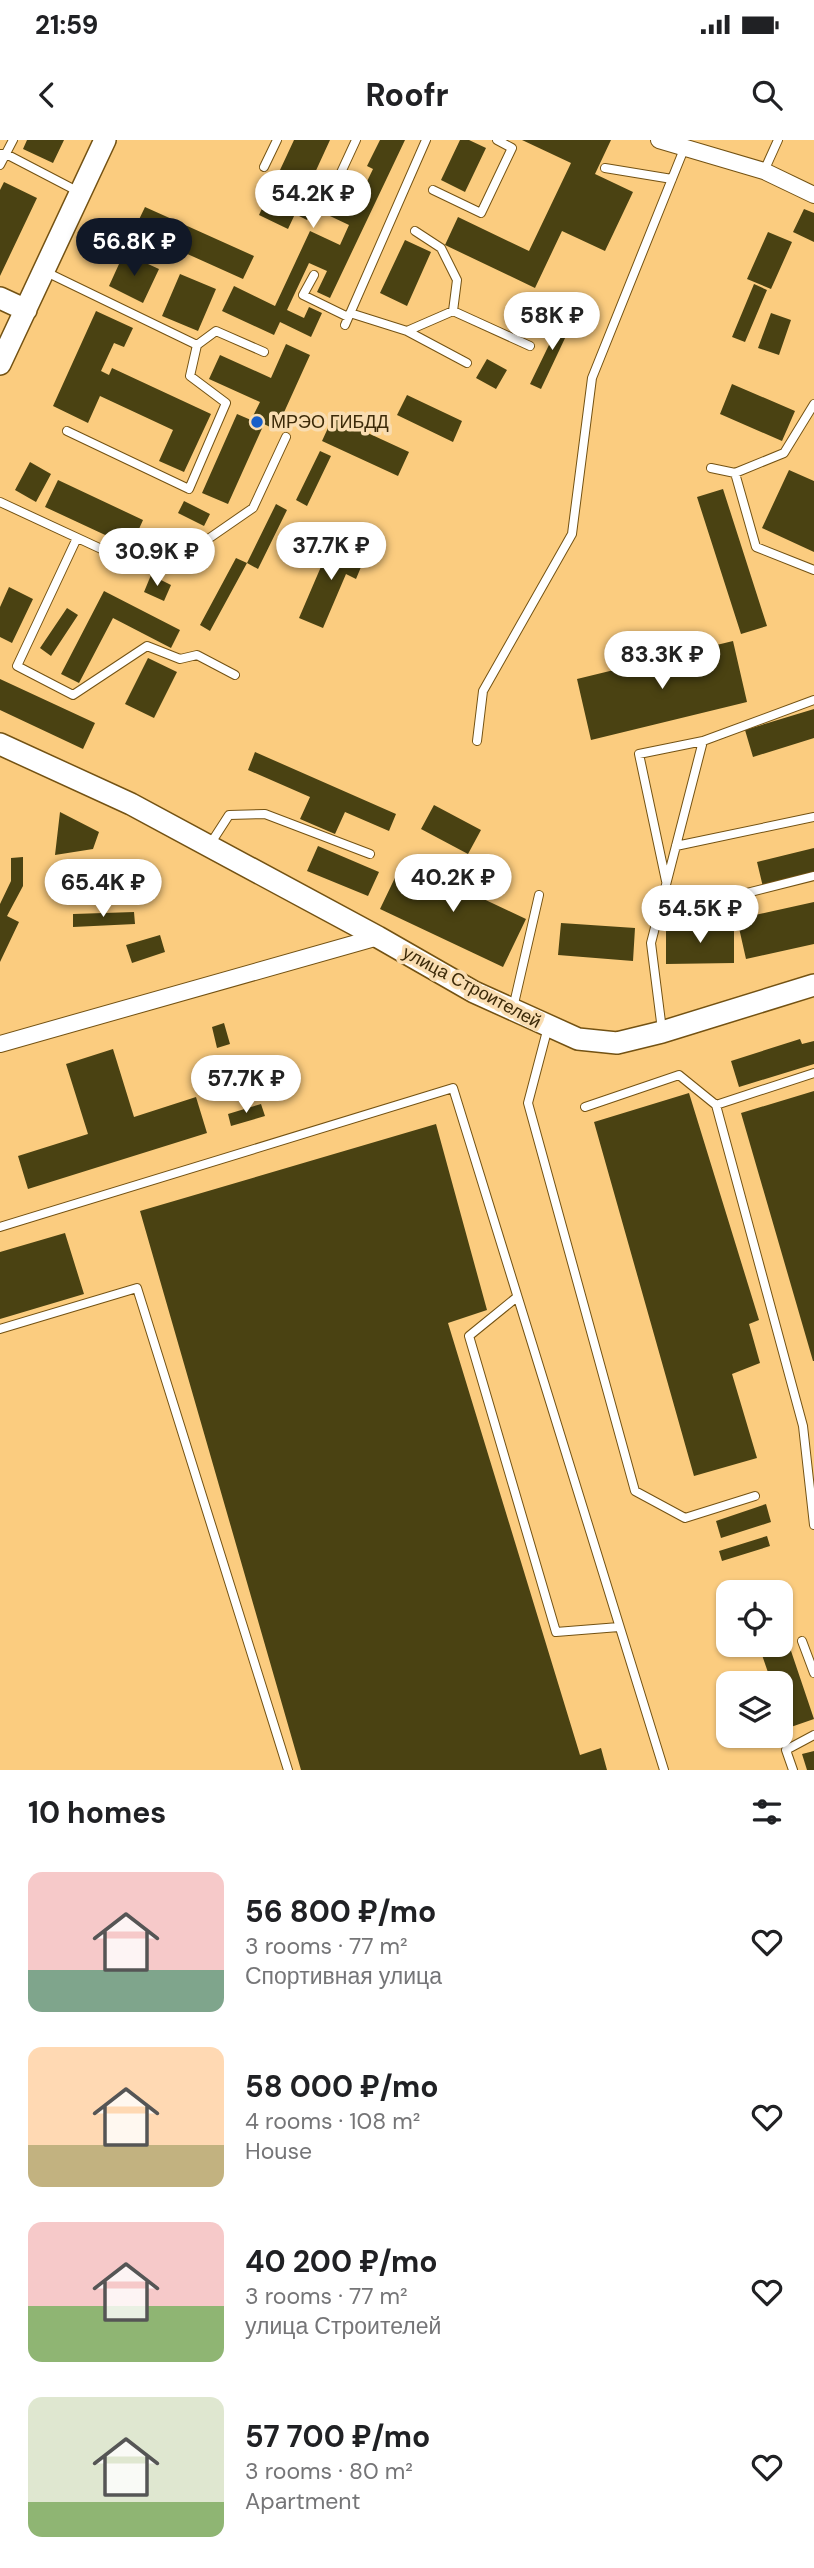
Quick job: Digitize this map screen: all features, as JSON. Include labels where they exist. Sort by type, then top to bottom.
[{"type":"street","points":[[0,365],[105,140]]},
{"type":"street","points":[[659,140],[764,171],[814,195]]},
{"type":"street","points":[[0,298],[26,310]]},
{"type":"street","name":"улица Строителей","points":[[0,744],[131,804],[474,992],[578,1039],[617,1042],[663,1032],[814,985]]},
{"type":"street","points":[[0,1044],[378,937]]},
{"type":"lane","points":[[0,165],[3,154],[13,140]]},
{"type":"lane","points":[[264,167],[277,140]]},
{"type":"lane","points":[[338,179],[356,140]]},
{"type":"lane","points":[[347,318],[426,140]]},
{"type":"lane","points":[[433,190],[481,213],[512,148],[497,140]]},
{"type":"lane","points":[[764,171],[778,140]]},
{"type":"lane","points":[[477,741],[483,691],[572,534],[592,378],[684,149]]},
{"type":"lane","points":[[3,154],[80,193]]},
{"type":"lane","points":[[605,169],[672,179]]},
{"type":"lane","points":[[415,231],[441,248],[457,280],[453,311]]},
{"type":"lane","points":[[44,271],[197,345]]},
{"type":"lane","points":[[314,275],[303,295],[347,318],[407,331],[467,363]]},
{"type":"lane","points":[[407,331],[453,311],[530,346]]},
{"type":"lane","points":[[67,431],[189,489],[226,403],[190,376],[197,345],[216,331],[264,352]]},
{"type":"lane","points":[[711,468],[735,473],[784,453],[813,406]]},
{"type":"lane","points":[[0,502],[110,554],[167,555],[198,546],[228,528],[253,508],[286,437]]},
{"type":"lane","points":[[735,473],[756,547],[814,570]]},
{"type":"lane","points":[[77,538],[17,666],[72,695],[147,646],[180,659],[197,655],[235,675]]},
{"type":"lane","points":[[666,884],[639,754],[703,741],[814,701]]},
{"type":"lane","points":[[663,1032],[651,943],[703,741]]},
{"type":"lane","points":[[209,846],[229,815],[265,814],[370,854]]},
{"type":"lane","points":[[676,846],[814,817]]},
{"type":"lane","points":[[659,915],[814,876]]},
{"type":"lane","points":[[512,1011],[539,895]]},
{"type":"lane","points":[[548,1027],[528,1103],[635,1491],[684,1518],[755,1496]]},
{"type":"lane","points":[[716,1105],[814,1073]]},
{"type":"lane","points":[[585,1108],[678,1075],[716,1105],[803,1426],[814,1525]]},
{"type":"lane","points":[[0,1227],[453,1088],[664,1770]]},
{"type":"lane","points":[[0,1329],[137,1288],[288,1770]]},
{"type":"lane","points":[[517,1297],[469,1336],[556,1632],[619,1627]]},
{"type":"lane","points":[[802,1641],[814,1673]]},
{"type":"lane","points":[[793,1770],[786,1750],[814,1735]]},
{"type":"building","points":[[27,140],[64,140],[53,163],[23,149]]},
{"type":"building","points":[[294,140],[330,140],[313,177],[359,198],[373,169],[367,166],[380,140],[405,140],[330,298],[317,292],[327,271],[309,263],[287,310],[304,318],[309,307],[322,313],[311,337],[280,322],[274,335],[222,311],[234,286],[275,306],[310,231],[340,245],[349,225],[313,208],[307,220],[295,214],[288,229],[259,215]]},
{"type":"building","points":[[460,140],[469,140],[486,148],[465,192],[441,180]]},
{"type":"building","points":[[522,140],[611,140],[595,174],[633,192],[605,251],[562,231],[535,288],[445,245],[458,217],[529,251],[571,163]]},
{"type":"building","points":[[4,182],[37,198],[0,276],[0,190]]},
{"type":"building","points":[[145,207],[254,256],[243,279],[134,230]]},
{"type":"building","points":[[804,209],[814,213],[814,242],[793,232]]},
{"type":"building","points":[[768,232],[792,242],[771,289],[747,279]]},
{"type":"building","points":[[405,240],[431,252],[407,306],[380,293]]},
{"type":"building","points":[[124,253],[159,269],[143,303],[109,286]]},
{"type":"building","points":[[180,274],[216,289],[198,331],[162,316]]},
{"type":"building","points":[[754,284],[767,290],[745,342],[732,337]]},
{"type":"building","points":[[96,311],[133,328],[124,347],[114,343],[101,371],[109,375],[112,368],[211,414],[184,472],[159,461],[173,430],[100,396],[88,423],[53,406]]},
{"type":"building","points":[[771,313],[791,320],[779,355],[758,348]]},
{"type":"building","points":[[564,314],[574,319],[541,389],[530,384]]},
{"type":"building","name":"МРЭО ГИБДД","points":[[286,344],[310,355],[276,430],[264,424],[228,504],[202,493],[237,414],[251,420],[260,402],[209,379],[220,355],[271,378]]},
{"type":"building","points":[[487,359],[507,370],[496,389],[476,378]]},
{"type":"building","points":[[732,384],[795,411],[782,441],[720,414]]},
{"type":"building","points":[[407,395],[462,421],[453,442],[397,415]]},
{"type":"building","points":[[333,417],[409,452],[398,476],[322,441]]},
{"type":"building","points":[[320,451],[331,456],[307,506],[296,500]]},
{"type":"building","points":[[30,462],[51,474],[36,502],[15,490]]},
{"type":"building","points":[[789,470],[814,481],[814,552],[762,528]]},
{"type":"building","points":[[58,480],[143,520],[131,547],[45,507]]},
{"type":"building","points":[[723,489],[767,626],[741,634],[697,497]]},
{"type":"building","points":[[184,501],[210,514],[204,526],[178,513]]},
{"type":"building","points":[[276,504],[287,510],[258,569],[247,563]]},
{"type":"building","points":[[332,541],[366,555],[356,579],[346,574],[323,628],[299,618]]},
{"type":"building","points":[[236,558],[247,563],[210,631],[200,625]]},
{"type":"building","points":[[151,575],[171,585],[164,601],[144,592]]},
{"type":"building","points":[[9,587],[33,599],[12,643],[0,637],[0,607]]},
{"type":"building","points":[[104,591],[180,630],[171,648],[113,618],[79,683],[61,674]]},
{"type":"building","points":[[67,608],[78,615],[51,656],[40,648]]},
{"type":"building","points":[[733,641],[747,702],[591,740],[577,679]]},
{"type":"building","points":[[148,658],[177,672],[154,718],[125,704]]},
{"type":"building","points":[[0,679],[95,723],[83,749],[0,710]]},
{"type":"building","points":[[814,709],[814,738],[753,757],[745,730]]},
{"type":"building","points":[[255,752],[396,814],[389,831],[345,812],[335,834],[300,819],[310,797],[248,770]]},
{"type":"building","points":[[434,805],[481,830],[468,854],[421,829]]},
{"type":"building","points":[[60,812],[99,832],[93,849],[55,855]]},
{"type":"building","points":[[318,846],[379,872],[368,896],[307,871]]},
{"type":"building","points":[[814,848],[814,875],[763,887],[757,862]]},
{"type":"building","points":[[23,857],[23,886],[7,916],[19,922],[0,962],[0,904],[11,881],[11,858]]},
{"type":"building","points":[[403,861],[526,919],[503,967],[380,909]]},
{"type":"building","points":[[814,902],[814,944],[746,959],[737,919]]},
{"type":"building","points":[[134,912],[135,924],[73,927],[73,914]]},
{"type":"building","points":[[561,923],[635,928],[633,961],[558,955]]},
{"type":"building","points":[[666,927],[734,927],[734,963],[666,964]]},
{"type":"building","points":[[160,935],[165,952],[132,963],[126,945]]},
{"type":"building","points":[[224,1023],[230,1044],[217,1048],[212,1027]]},
{"type":"building","points":[[800,1039],[802,1044],[814,1041],[814,1064],[739,1087],[731,1061]]},
{"type":"building","points":[[113,1049],[134,1117],[196,1097],[207,1133],[28,1189],[18,1156],[88,1134],[66,1064]]},
{"type":"building","points":[[814,1091],[814,1361],[813,1361],[741,1113]]},
{"type":"building","points":[[689,1093],[759,1320],[749,1324],[760,1363],[732,1374],[757,1458],[694,1476],[594,1122]]},
{"type":"building","points":[[261,1104],[265,1116],[231,1126],[228,1114]]},
{"type":"building","points":[[436,1124],[487,1310],[448,1323],[580,1755],[601,1748],[607,1770],[301,1770],[140,1211]]},
{"type":"building","points":[[65,1233],[84,1294],[0,1319],[0,1252]]},
{"type":"building","points":[[766,1504],[771,1522],[721,1538],[716,1521]]},
{"type":"building","points":[[767,1536],[770,1546],[722,1561],[719,1551]]},
{"type":"building","points":[[763,1657],[793,1657],[814,1719],[793,1726],[793,1671],[768,1671]]},
{"type":"building","points":[[814,1751],[814,1770],[807,1770],[802,1754]]},
{"type":"place","name":"МРЭО ГИБДД","points":[[257,422]]}]
